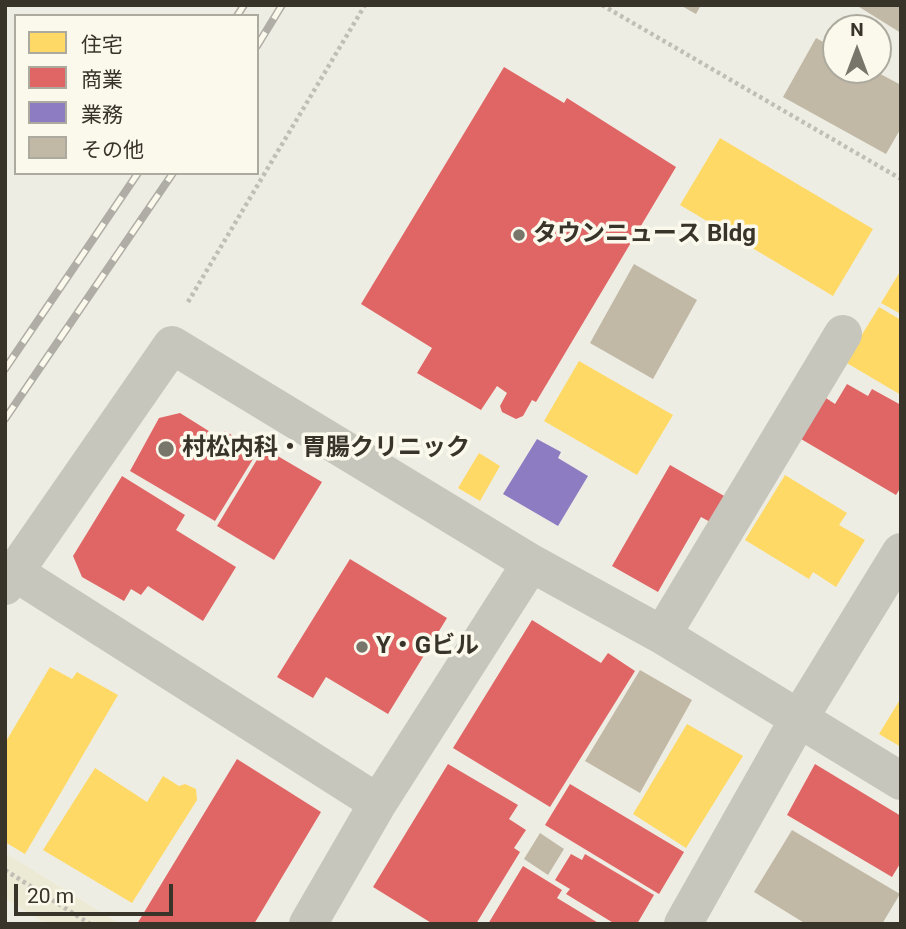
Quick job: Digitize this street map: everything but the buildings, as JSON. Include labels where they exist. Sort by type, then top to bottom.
[{"type":"street","points":[[662,635],[843,334]]},
{"type":"street","points":[[378,803],[10,580],[172,345],[531,563],[662,635],[901,781]]},
{"type":"street","points":[[683,924],[798,720],[901,552]]},
{"type":"street","points":[[322,919],[378,803],[531,563]]},
{"type":"path","points":[[186,305],[365,5]]},
{"type":"path","points":[[602,5],[901,179]]},
{"type":"path","points":[[5,870],[90,924]]},
{"type":"shaded area","points":[[5,853],[120,924],[46,924],[5,898]]},
{"type":"railway","points":[[238,14],[244,5]]},
{"type":"railway","points":[[259,43],[282,5]]},
{"type":"railway","points":[[5,369],[137,175]]},
{"type":"railway","points":[[5,419],[172,175]]},
{"type":"place","name":"タウンニュース Bldg","points":[[519,235]]},
{"type":"place","name":"村松内科・胃腸クリニック","points":[[166,449]]},
{"type":"place","name":"Y・Gビル","points":[[362,647]]}]
